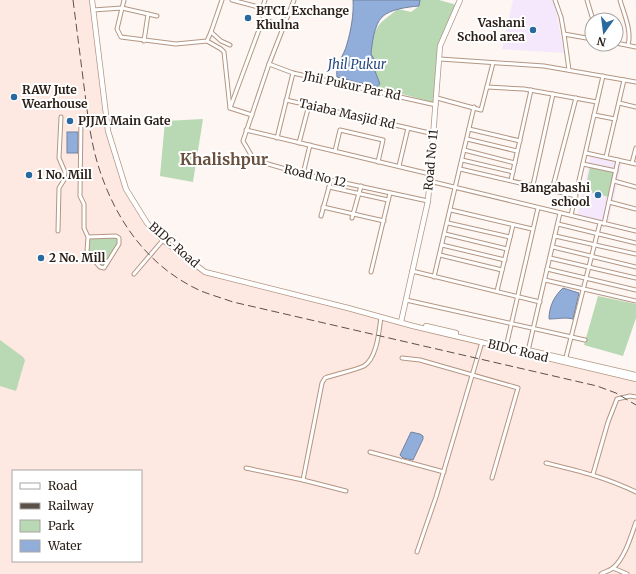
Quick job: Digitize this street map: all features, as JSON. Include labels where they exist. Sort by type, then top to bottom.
[{"type":"main road","name":"BIDC Road","points":[[92,0],[108,131],[116,161],[126,189],[144,219],[163,240],[207,273],[348,308],[413,326],[506,346]]},
{"type":"main road","name":"Road No 11","points":[[401,322],[428,201],[440,46],[460,0]]},
{"type":"main road","name":"BIDC Road","points":[[401,322],[413,323],[636,379]]},
{"type":"main road","name":"BIDC Road","points":[[565,360],[636,375]]},
{"type":"street","points":[[124,0],[117,29],[121,37],[176,44],[206,41],[222,49],[224,52],[230,108]]},
{"type":"street","points":[[206,41],[211,32],[222,0]]},
{"type":"street","points":[[232,0],[262,8]]},
{"type":"street","points":[[230,108],[263,19],[261,16],[265,0]]},
{"type":"street","name":"Road No 12","points":[[294,0],[269,64],[243,141],[254,160],[303,174],[428,201]]},
{"type":"street","points":[[555,0],[561,17],[569,70]]},
{"type":"street","points":[[587,0],[591,12]]},
{"type":"street","points":[[620,0],[630,40],[628,46]]},
{"type":"street","points":[[93,10],[122,8],[157,16]]},
{"type":"street","points":[[144,41],[148,14]]},
{"type":"street","points":[[263,19],[283,27]]},
{"type":"street","points":[[211,32],[220,41],[230,46]]},
{"type":"street","points":[[564,34],[584,38]]},
{"type":"street","points":[[624,45],[636,47]]},
{"type":"street","points":[[440,59],[544,66],[636,82]]},
{"type":"street","points":[[436,98],[481,110],[493,63]]},
{"type":"street","name":"Jhil Pukur Par Rd","points":[[269,64],[293,73],[436,105]]},
{"type":"street","name":"Taiaba Masjid Rd","points":[[293,73],[286,100],[434,134]]},
{"type":"street","points":[[572,215],[603,76]]},
{"type":"street","points":[[606,157],[624,80]]},
{"type":"street","points":[[487,87],[531,90],[597,102]]},
{"type":"street","points":[[511,180],[531,90]]},
{"type":"street","points":[[533,185],[553,94]]},
{"type":"street","points":[[552,190],[576,98]]},
{"type":"street","points":[[277,138],[286,100]]},
{"type":"street","points":[[619,103],[636,107]]},
{"type":"street","points":[[300,143],[309,105]]},
{"type":"street","points":[[434,277],[448,223],[474,107]]},
{"type":"street","points":[[230,108],[252,115]]},
{"type":"street","points":[[594,115],[615,119]]},
{"type":"street","points":[[58,231],[59,188],[64,180],[65,172],[59,158],[61,117]]},
{"type":"street","points":[[81,118],[80,196],[84,204],[84,228],[88,237],[88,253],[100,267],[104,268],[119,244],[119,238],[116,236],[88,237]]},
{"type":"street","points":[[399,166],[408,128]]},
{"type":"street","points":[[469,129],[520,141]]},
{"type":"street","points":[[246,130],[430,174]]},
{"type":"street","points":[[335,151],[340,130],[383,140],[378,162]]},
{"type":"street","points":[[467,139],[517,151]]},
{"type":"street","points":[[303,174],[310,145]]},
{"type":"street","points":[[464,150],[515,163]]},
{"type":"street","points":[[586,153],[634,163],[636,150]]},
{"type":"street","points":[[462,160],[513,172]]},
{"type":"street","points":[[604,224],[618,160]]},
{"type":"street","points":[[583,164],[616,171]]},
{"type":"street","points":[[460,169],[576,196]]},
{"type":"street","points":[[321,216],[331,180]]},
{"type":"street","points":[[429,181],[636,231]]},
{"type":"street","points":[[614,181],[636,186]]},
{"type":"street","points":[[329,186],[388,200]]},
{"type":"street","points":[[352,218],[361,186]]},
{"type":"street","points":[[371,272],[390,193]]},
{"type":"street","points":[[609,202],[636,209]]},
{"type":"street","points":[[323,207],[384,221]]},
{"type":"street","points":[[506,346],[538,208]]},
{"type":"street","points":[[451,210],[532,229]]},
{"type":"street","points":[[528,351],[560,213]]},
{"type":"street","points":[[448,223],[510,237]]},
{"type":"street","points":[[565,360],[600,223]]},
{"type":"street","points":[[558,224],[636,243]]},
{"type":"street","points":[[497,291],[513,225]]},
{"type":"street","points":[[445,234],[507,249]]},
{"type":"street","points":[[555,236],[636,254]]},
{"type":"street","points":[[134,274],[163,240]]},
{"type":"street","points":[[442,245],[504,260]]},
{"type":"street","points":[[552,247],[636,267]]},
{"type":"street","points":[[440,255],[502,270]]},
{"type":"street","points":[[550,258],[636,278]]},
{"type":"street","points":[[547,269],[636,290]]},
{"type":"street","points":[[412,272],[540,302]]},
{"type":"street","points":[[545,280],[636,301]]},
{"type":"street","points":[[406,300],[585,340]]},
{"type":"street","points":[[303,480],[322,383],[325,378],[364,365],[372,357],[378,336],[381,317]]},
{"type":"street","points":[[416,552],[444,472],[482,342]]},
{"type":"street","points":[[402,358],[420,360],[518,388],[492,478]]},
{"type":"street","points":[[593,474],[608,422],[617,399],[630,396],[636,397]]},
{"type":"street","points":[[370,452],[444,472]]},
{"type":"street","points":[[546,463],[593,474],[618,483],[636,492]]},
{"type":"street","points":[[246,468],[303,480],[346,492]]},
{"type":"street","points":[[601,574],[613,568],[621,558],[636,523]]},
{"type":"street","points":[[613,568],[627,574]]},
{"type":"shaded area","points":[[0,0],[92,0],[114,162],[125,192],[143,222],[163,242],[207,275],[636,379],[636,574],[0,574]]},
{"type":"shaded area","name":"Vashani School area","points":[[513,0],[554,0],[564,53],[502,49]]},
{"type":"shaded area","name":"Bangabashi school","points":[[591,155],[622,162],[608,223],[577,216]]},
{"type":"green space","points":[[420,0],[439,0],[457,5],[440,46],[436,103],[376,87],[380,84],[375,71],[374,59],[371,54],[373,38],[377,27],[398,9],[411,12],[419,6]]},
{"type":"green space","points":[[203,119],[193,182],[160,176],[165,121]]},
{"type":"green space","points":[[590,167],[614,172],[609,197],[585,191]]},
{"type":"green space","points":[[116,236],[120,241],[103,268],[88,253],[88,237]]},
{"type":"green space","points":[[598,296],[636,304],[636,318],[623,356],[584,345]]},
{"type":"green space","points":[[0,340],[25,360],[16,391],[0,386]]},
{"type":"water","name":"Jhil Pukur","points":[[353,0],[420,0],[419,6],[390,12],[385,14],[379,20],[374,35],[371,54],[374,59],[375,71],[380,84],[376,87],[337,77],[337,68],[346,48],[350,33],[353,16]]},
{"type":"water","points":[[67,132],[78,132],[78,153],[67,153]]},
{"type":"water","points":[[563,288],[579,293],[573,319],[549,319],[553,302]]},
{"type":"water","points":[[411,432],[423,436],[413,460],[403,458],[400,455]]},
{"type":"railway","points":[[73,0],[93,148],[98,165],[105,185],[124,223],[136,240],[165,269],[182,281],[201,291],[233,302],[597,386],[616,393],[636,405]]},
{"type":"place","name":"BTCL Exchange Khulna","points":[[248,18]]},
{"type":"place","name":"Vashani School area","points":[[533,30]]},
{"type":"place","name":"RAW Jute Wearhouse","points":[[14,97]]},
{"type":"place","name":"PJJM Main Gate","points":[[70,121]]},
{"type":"place","name":"1 No. Mill","points":[[29,175]]},
{"type":"place","name":"Bangabashi school","points":[[598,195]]},
{"type":"place","name":"2 No. Mill","points":[[41,258]]},
{"type":"district","name":"Khalishpur","points":[[224,159]]}]
